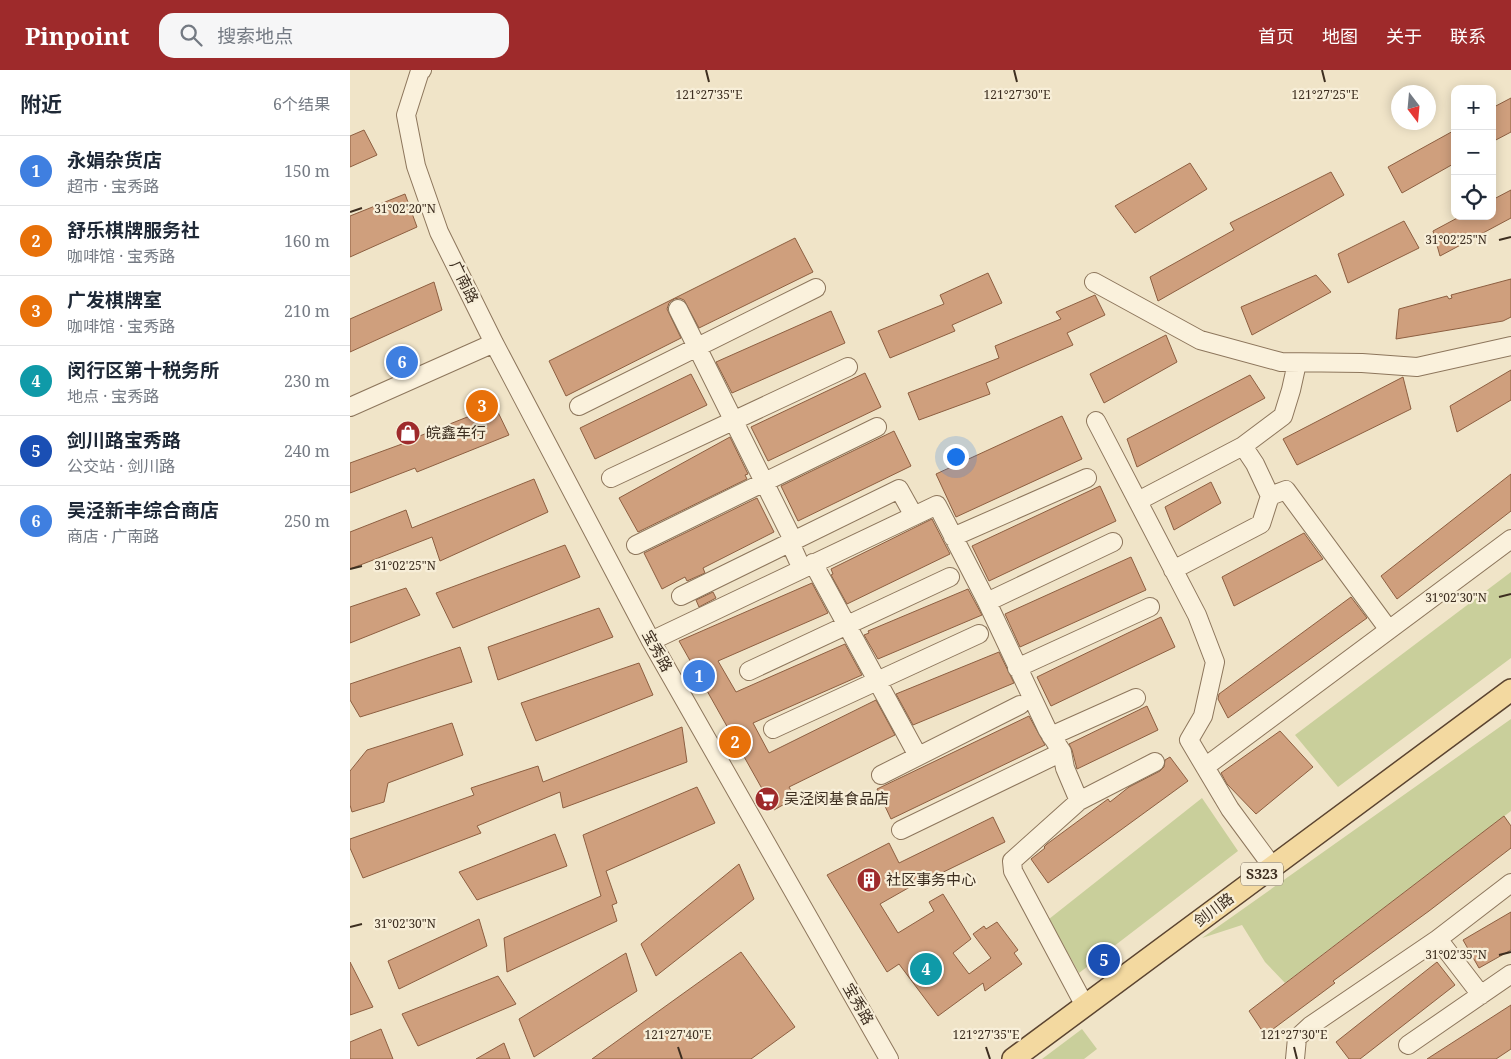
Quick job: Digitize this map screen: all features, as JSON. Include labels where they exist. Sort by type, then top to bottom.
[{"type":"main road","name":"剑川路","points":[[1013,1059],[1511,690]]},
{"type":"street","name":"广南路","points":[[422,70],[406,114],[416,166],[440,232],[494,343]]},
{"type":"street","points":[[1094,282],[1200,340],[1281,362],[1362,363],[1417,367],[1511,346]]},
{"type":"street","points":[[579,406],[816,288]]},
{"type":"street","points":[[678,309],[790,534],[792,547],[808,566],[846,625],[918,756]]},
{"type":"street","points":[[350,407],[494,343]]},
{"type":"street","name":"宝秀路","points":[[494,343],[651,641],[889,1059]]},
{"type":"street","points":[[1138,501],[1243,446],[1283,416],[1297,363]]},
{"type":"street","points":[[611,478],[848,367]]},
{"type":"street","points":[[1096,421],[1197,615],[1214,662],[1203,716],[1189,740],[1230,809],[1272,866]]},
{"type":"street","points":[[636,545],[877,427]]},
{"type":"street","points":[[1173,570],[1261,524],[1270,496],[1256,464],[1243,446]]},
{"type":"street","points":[[953,537],[1087,478]]},
{"type":"street","points":[[680,596],[899,489],[914,516]]},
{"type":"street","points":[[1270,496],[1286,490],[1389,630]]},
{"type":"street","points":[[651,641],[937,504],[987,602],[1046,729],[1062,752],[1065,768],[1079,801]]},
{"type":"street","points":[[1205,767],[1511,539]]},
{"type":"street","points":[[987,602],[1113,542]]},
{"type":"street","points":[[748,671],[950,577]]},
{"type":"street","points":[[1017,668],[1150,607]]},
{"type":"street","points":[[773,729],[979,634]]},
{"type":"street","points":[[1051,736],[1136,698]]},
{"type":"street","points":[[881,775],[1020,705]]},
{"type":"street","points":[[901,830],[1062,752]]},
{"type":"street","points":[[1085,1006],[1013,871],[1012,861],[1079,801],[1155,762]]},
{"type":"street","points":[[1295,1059],[1296,1038],[1310,1026],[1438,939],[1511,883]]},
{"type":"street","points":[[1438,939],[1481,995]]},
{"type":"street","points":[[1408,1045],[1511,974]]},
{"type":"green space","points":[[1511,572],[1511,658],[1338,787],[1295,735]]},
{"type":"green space","points":[[1511,719],[1511,811],[1285,983],[1265,962],[1242,925],[1202,938]]},
{"type":"green space","points":[[1202,798],[1238,851],[1079,973],[1049,919]]},
{"type":"green space","points":[[1082,1029],[1097,1049],[1084,1059],[1042,1059]]},
{"type":"building","points":[[1511,98],[1511,132],[1496,140],[1496,130],[1496,106]]},
{"type":"building","points":[[364,130],[377,155],[350,167],[350,136]]},
{"type":"building","points":[[1451,132],[1451,165],[1402,193],[1388,167]]},
{"type":"building","points":[[1190,163],[1207,189],[1135,233],[1115,206]]},
{"type":"building","points":[[1331,172],[1344,195],[1158,301],[1150,277],[1234,230],[1230,223]]},
{"type":"building","points":[[1511,190],[1511,218],[1440,256],[1433,231],[1454,220],[1496,220],[1496,198]]},
{"type":"building","points":[[405,194],[417,227],[350,257],[350,216]]},
{"type":"building","points":[[1404,221],[1419,248],[1348,283],[1338,254]]},
{"type":"building","points":[[795,238],[813,272],[699,328],[684,300],[674,299],[669,303],[667,309],[681,338],[566,396],[549,361]]},
{"type":"building","points":[[988,273],[1002,303],[952,325],[955,331],[890,358],[878,331],[944,304],[940,295]]},
{"type":"building","points":[[1316,275],[1331,292],[1252,335],[1241,307]]},
{"type":"building","points":[[1511,279],[1511,317],[1503,321],[1396,339],[1399,309],[1447,296],[1449,299],[1452,298],[1451,295]]},
{"type":"building","points":[[434,282],[442,310],[350,352],[350,319]]},
{"type":"building","points":[[1095,295],[1105,315],[1067,333],[1073,345],[986,383],[990,394],[919,420],[908,393],[999,358],[995,346],[1061,319],[1056,312]]},
{"type":"building","points":[[831,311],[845,343],[732,393],[716,362]]},
{"type":"building","points":[[1166,335],[1177,362],[1104,403],[1090,374]]},
{"type":"building","points":[[1511,370],[1511,400],[1457,432],[1450,406]]},
{"type":"building","points":[[865,373],[881,407],[768,461],[751,427]]},
{"type":"building","points":[[691,374],[707,405],[595,459],[580,428]]},
{"type":"building","points":[[1250,375],[1265,398],[1137,467],[1127,439]]},
{"type":"building","points":[[1403,377],[1411,409],[1297,465],[1283,439]]},
{"type":"building","points":[[495,406],[509,435],[417,472],[415,468],[350,493],[350,463]]},
{"type":"building","points":[[1062,416],[1082,459],[956,517],[936,474]]},
{"type":"building","points":[[894,431],[911,466],[798,521],[781,486]]},
{"type":"building","points":[[730,437],[748,474],[745,475],[747,479],[638,532],[619,498]]},
{"type":"building","points":[[1511,474],[1511,511],[1397,599],[1381,576]]},
{"type":"building","points":[[534,479],[548,512],[440,561],[432,537],[350,569],[350,532],[406,510],[412,528]]},
{"type":"building","points":[[1211,482],[1221,503],[1174,530],[1165,507]]},
{"type":"building","points":[[1100,486],[1116,521],[989,581],[972,546]]},
{"type":"building","points":[[757,498],[774,532],[703,568],[705,573],[687,581],[685,577],[662,589],[644,553]]},
{"type":"building","points":[[932,519],[950,554],[847,604],[831,575],[833,574],[831,569]]},
{"type":"building","points":[[1304,533],[1323,559],[1234,606],[1222,577]]},
{"type":"building","points":[[565,545],[580,577],[453,628],[436,593]]},
{"type":"building","points":[[1131,557],[1146,590],[1020,647],[1005,614]]},
{"type":"building","points":[[812,583],[828,613],[718,661],[736,692],[845,644],[862,675],[753,723],[769,753],[876,700],[895,735],[789,787],[795,798],[774,810],[679,641]]},
{"type":"building","points":[[406,588],[420,615],[350,643],[350,607]]},
{"type":"building","points":[[968,589],[982,615],[878,659],[864,635],[869,633],[868,631]]},
{"type":"building","points":[[713,592],[716,598],[699,607],[696,600]]},
{"type":"building","points":[[1351,597],[1367,618],[1228,718],[1218,699],[1219,694]]},
{"type":"building","points":[[599,608],[613,637],[498,680],[488,647]]},
{"type":"building","points":[[1161,617],[1175,647],[1051,706],[1037,677]]},
{"type":"building","points":[[460,647],[472,682],[360,717],[350,700],[350,684]]},
{"type":"building","points":[[999,652],[1014,683],[913,725],[896,694]]},
{"type":"building","points":[[639,663],[653,695],[536,741],[521,703]]},
{"type":"building","points":[[1147,706],[1158,730],[1077,769],[1069,744]]},
{"type":"building","points":[[1029,716],[1045,745],[891,819],[877,789]]},
{"type":"building","points":[[452,723],[463,755],[388,783],[384,802],[352,812],[350,805],[350,771],[367,750]]},
{"type":"building","points":[[682,727],[687,762],[563,808],[560,792],[477,826],[481,833],[363,878],[350,848],[350,839],[474,795],[471,788],[538,766],[543,782]]},
{"type":"building","points":[[1280,731],[1313,767],[1256,814],[1227,784],[1221,773]]},
{"type":"building","points":[[1170,757],[1188,781],[1048,883],[1031,859],[1045,848],[1047,844],[1108,799],[1110,802],[1129,787],[1160,771],[1164,767],[1165,760]]},
{"type":"building","points":[[697,787],[715,823],[606,871],[617,903],[612,905],[617,921],[507,972],[504,938],[601,896],[583,835]]},
{"type":"building","points":[[1504,816],[1511,826],[1511,848],[1333,981],[1335,983],[1265,1035],[1249,1011]]},
{"type":"building","points":[[993,817],[1005,842],[925,881],[924,879],[880,904],[898,933],[934,911],[929,902],[943,894],[971,939],[953,953],[969,974],[991,958],[973,934],[984,926],[986,929],[997,922],[1018,950],[1014,953],[1022,964],[985,991],[983,983],[938,1016],[899,964],[887,972],[827,875],[889,843],[899,863]]},
{"type":"building","points":[[555,834],[567,866],[477,900],[459,872]]},
{"type":"building","points":[[739,864],[754,899],[656,976],[641,944]]},
{"type":"building","points":[[1511,912],[1511,950],[1479,968],[1463,940]]},
{"type":"building","points":[[479,919],[487,946],[399,989],[388,961]]},
{"type":"building","points":[[741,952],[795,1027],[751,1059],[592,1059]]},
{"type":"building","points":[[626,953],[637,991],[534,1057],[519,1019]]},
{"type":"building","points":[[350,962],[373,1007],[350,1015]]},
{"type":"building","points":[[1437,962],[1455,985],[1360,1059],[1349,1059],[1336,1042]]},
{"type":"building","points":[[498,976],[516,1004],[418,1046],[402,1014]]},
{"type":"building","points":[[1511,1005],[1511,1049],[1496,1059],[1427,1059]]},
{"type":"building","points":[[381,1029],[393,1059],[350,1059],[350,1042]]},
{"type":"building","points":[[504,1043],[510,1059],[476,1059]]},
{"type":"place","name":"吴泾新丰综合商店","points":[[402,362]]},
{"type":"place","name":"广发棋牌室","points":[[482,406]]},
{"type":"place","name":"皖鑫车行","points":[[408,433]]},
{"type":"place","name":"永娟杂货店","points":[[699,676]]},
{"type":"place","name":"舒乐棋牌服务社","points":[[735,742]]},
{"type":"place","name":"吴泾闵基食品店","points":[[767,799]]},
{"type":"place","name":"社区事务中心","points":[[869,880]]},
{"type":"place","name":"剑川路宝秀路","points":[[1104,960]]},
{"type":"place","name":"闵行区第十税务所","points":[[926,969]]}]
